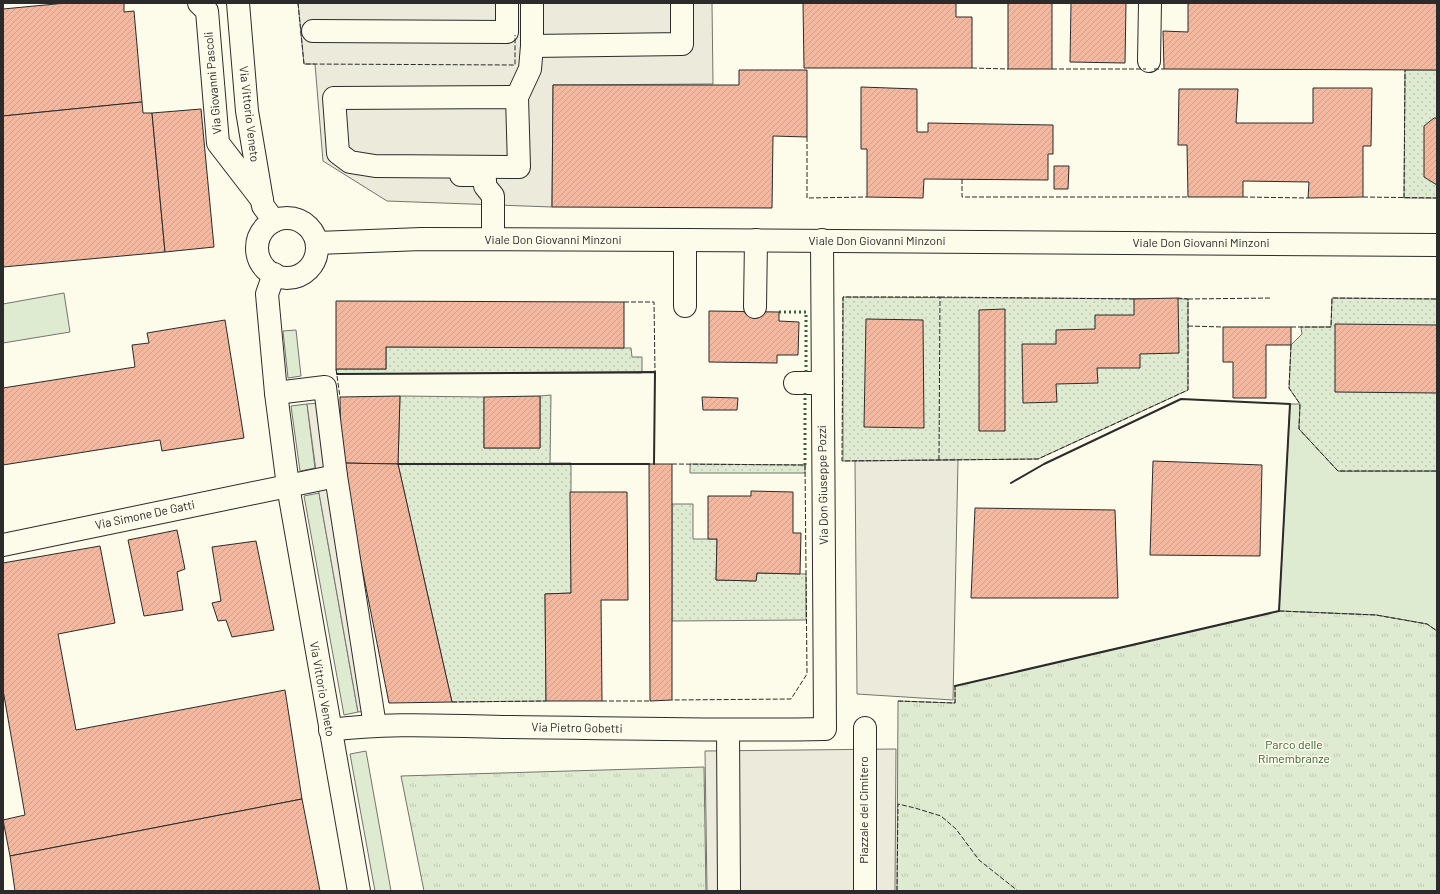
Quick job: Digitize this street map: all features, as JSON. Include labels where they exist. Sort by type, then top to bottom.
[{"type":"street","name":"Via Giovanni Pascoli","points":[[199,3],[207,11],[218,143],[262,200]]},
{"type":"street","name":"Via Vittorio Veneto","points":[[238,3],[247,112],[263,206],[274,221]]},
{"type":"street","points":[[313,31],[507,32],[507,3]]},
{"type":"street","points":[[517,97],[334,98],[338,153],[350,162],[375,166],[519,167],[517,97],[530,69],[532,46],[532,3]]},
{"type":"street","points":[[532,46],[682,44],[682,3]]},
{"type":"street","points":[[1149,61],[1150,3]]},
{"type":"street","points":[[433,167],[445,175],[480,175],[485,180],[486,186],[493,196],[493,239]]},
{"type":"street","points":[[493,196],[501,186],[501,167]]},
{"type":"street","points":[[287,218],[301,220],[309,226],[317,242],[317,252],[309,268],[293,277],[284,277],[274,274],[266,269],[258,253],[260,234],[274,221],[287,218]]},
{"type":"street","name":"Viale Don Giovanni Minzoni","points":[[317,242],[422,239],[822,240],[1437,246]]},
{"type":"street","points":[[684,306],[685,240]]},
{"type":"street","points":[[755,307],[756,240]]},
{"type":"street","name":"Via Don Giuseppe Pozzi","points":[[822,240],[824,729]]},
{"type":"street","name":"Via Vittorio Veneto","points":[[274,274],[266,294],[276,393],[288,486],[359,891]]},
{"type":"street","points":[[795,383],[822,383]]},
{"type":"street","points":[[276,393],[325,387],[336,476],[375,726]]},
{"type":"street","points":[[288,486],[336,476]]},
{"type":"street","name":"Via Simone De Gatti","points":[[3,544],[288,486]]},
{"type":"street","name":"Via Pietro Gobetti","points":[[330,730],[375,726],[728,730],[824,729]]},
{"type":"street","name":"Piazzale del Cimitero","points":[[865,728],[865,891]]},
{"type":"street","points":[[728,730],[730,891]]},
{"type":"green space","points":[[1405,70],[1437,70],[1437,198],[1404,198]]},
{"type":"green space","points":[[64,293],[70,332],[3,343],[3,304]]},
{"type":"green space","points":[[843,297],[1188,299],[1188,390],[1038,459],[843,461]]},
{"type":"green space","points":[[1332,298],[1437,299],[1437,471],[1338,471],[1299,429],[1300,404],[1289,388],[1291,345],[1302,334],[1301,327],[1331,327]]},
{"type":"green space","points":[[296,330],[301,376],[288,378],[283,331]]},
{"type":"green space","points":[[386,347],[631,348],[632,357],[642,357],[642,373],[337,374],[336,369],[386,369]]},
{"type":"green space","points":[[551,395],[550,463],[571,463],[571,593],[545,594],[546,701],[452,702],[398,464],[400,396],[484,397],[484,448],[540,448],[540,396]]},
{"type":"green space","points":[[307,404],[315,468],[300,471],[291,406]]},
{"type":"green space","points":[[1290,404],[1300,404],[1299,429],[1338,471],[1437,471],[1437,631],[1427,624],[1376,615],[1279,611]]},
{"type":"green space","points":[[690,464],[805,465],[805,473],[690,473]]},
{"type":"green space","points":[[319,493],[358,712],[344,715],[304,496]]},
{"type":"green space","points":[[672,504],[693,504],[693,539],[717,539],[716,580],[756,581],[757,573],[806,574],[806,620],[672,621]]},
{"type":"green space","name":"Parco delle Rimembranze","points":[[1279,611],[1376,615],[1427,624],[1437,631],[1437,891],[897,891],[898,701],[955,703],[955,686]]},
{"type":"green space","points":[[366,751],[391,891],[375,891],[350,754]]},
{"type":"green space","points":[[704,767],[706,891],[424,891],[401,776]]},
{"type":"shaded area","points":[[298,3],[712,3],[713,84],[553,85],[552,207],[387,201],[323,161],[315,64],[304,64]]},
{"type":"shaded area","points":[[332,402],[383,709],[358,712],[319,493],[307,404]]},
{"type":"shaded area","points":[[958,460],[953,700],[857,694],[855,461]]},
{"type":"shaded area","points":[[896,749],[895,891],[707,891],[705,751]]},
{"type":"building","points":[[66,3],[124,3],[124,12],[134,11],[142,102],[3,116],[3,9]]},
{"type":"building","points":[[803,3],[956,3],[956,17],[972,17],[972,68],[804,68]]},
{"type":"building","points":[[1008,3],[1052,3],[1052,69],[1008,69]]},
{"type":"building","points":[[1071,3],[1126,3],[1125,63],[1070,62]]},
{"type":"building","points":[[1188,3],[1437,3],[1437,70],[1164,69],[1163,31],[1188,32]]},
{"type":"building","points":[[739,70],[807,70],[807,137],[773,136],[772,208],[552,207],[553,85],[739,85]]},
{"type":"building","points":[[861,87],[917,89],[917,132],[928,132],[928,123],[1053,125],[1053,154],[1048,154],[1048,180],[924,179],[923,198],[867,197],[867,149],[861,149]]},
{"type":"building","points":[[1313,88],[1372,88],[1371,146],[1363,146],[1363,197],[1308,198],[1309,182],[1243,181],[1243,197],[1188,197],[1187,145],[1178,145],[1179,89],[1238,89],[1236,123],[1313,123]]},
{"type":"building","points":[[142,102],[143,113],[152,113],[165,252],[3,267],[3,116]]},
{"type":"building","points":[[201,109],[214,247],[165,252],[152,113]]},
{"type":"building","points":[[1434,118],[1437,118],[1437,185],[1424,177],[1424,126]]},
{"type":"building","points":[[1054,166],[1069,166],[1068,189],[1054,189]]},
{"type":"building","points":[[1178,298],[1179,353],[1140,354],[1140,368],[1097,368],[1098,383],[1056,384],[1057,402],[1023,403],[1022,344],[1056,344],[1056,330],[1095,329],[1095,315],[1134,315],[1134,299]]},
{"type":"building","points":[[336,301],[624,302],[624,348],[386,347],[386,369],[336,369]]},
{"type":"building","points":[[1005,309],[1005,431],[979,431],[979,310]]},
{"type":"building","points":[[709,311],[779,312],[779,321],[799,322],[798,355],[777,355],[777,363],[709,362]]},
{"type":"building","points":[[866,319],[923,320],[924,428],[864,427]]},
{"type":"building","points":[[225,320],[244,438],[162,451],[160,440],[3,465],[3,388],[135,367],[132,345],[149,343],[147,333]]},
{"type":"building","points":[[1335,324],[1437,325],[1437,393],[1335,392]]},
{"type":"building","points":[[1223,327],[1291,327],[1291,345],[1266,345],[1266,398],[1233,398],[1233,362],[1223,362]]},
{"type":"building","points":[[400,396],[398,464],[341,463],[340,397]]},
{"type":"building","points":[[540,396],[540,448],[484,448],[484,397]]},
{"type":"building","points":[[702,397],[738,398],[737,410],[703,410]]},
{"type":"building","points":[[1153,461],[1262,465],[1260,556],[1150,555]]},
{"type":"building","points":[[341,463],[398,464],[452,702],[389,703]]},
{"type":"building","points":[[649,464],[672,464],[672,700],[650,701]]},
{"type":"building","points":[[751,491],[793,492],[793,533],[801,533],[800,574],[757,573],[756,581],[716,580],[717,539],[708,539],[708,496],[751,496]]},
{"type":"building","points":[[570,492],[627,492],[628,600],[601,600],[602,701],[546,701],[545,594],[571,593]]},
{"type":"building","points":[[975,508],[1115,510],[1118,598],[971,598]]},
{"type":"building","points":[[177,530],[185,569],[177,572],[183,610],[144,616],[128,540]]},
{"type":"building","points":[[256,541],[274,630],[232,637],[226,620],[218,621],[212,603],[221,601],[212,547]]},
{"type":"building","points":[[100,546],[115,623],[58,634],[76,730],[285,690],[302,799],[10,856],[3,820],[25,815],[3,690],[3,563]]},
{"type":"building","points":[[302,799],[320,891],[15,891],[10,856]]},
{"type":"hedge","points":[[779,312],[806,312],[806,372]]},
{"type":"hedge","points":[[805,392],[805,465]]},
{"type":"fence","points":[[298,3],[304,64],[515,65],[515,35]]},
{"type":"fence","points":[[972,68],[1008,69]]},
{"type":"fence","points":[[1052,69],[1146,69]]},
{"type":"fence","points":[[1154,69],[1164,69]]},
{"type":"fence","points":[[1404,198],[1405,70]]},
{"type":"fence","points":[[807,137],[807,198],[867,197]]},
{"type":"fence","points":[[962,179],[962,197],[1188,197]]},
{"type":"fence","points":[[1243,197],[1308,198]]},
{"type":"fence","points":[[1363,197],[1437,198]]},
{"type":"fence","points":[[939,460],[940,297],[843,297],[842,461],[1038,459],[1188,390],[1188,299],[1178,298]]},
{"type":"fence","points":[[940,297],[1134,299]]},
{"type":"fence","points":[[1188,299],[1272,298]]},
{"type":"fence","points":[[1291,327],[1331,327],[1332,298],[1437,299]]},
{"type":"fence","points":[[624,302],[654,302],[655,372]]},
{"type":"fence","points":[[1188,326],[1223,327]]},
{"type":"fence","points":[[1291,345],[1289,388],[1300,404],[1299,429],[1338,471],[1437,471]]},
{"type":"fence","points":[[336,369],[340,397]]},
{"type":"fence","points":[[672,464],[805,465],[807,674],[791,699],[672,700]]},
{"type":"fence","points":[[1279,611],[1376,615],[1427,624],[1437,631]]},
{"type":"fence","points":[[898,701],[955,703],[955,686]]},
{"type":"fence","points":[[452,702],[546,701]]},
{"type":"fence","points":[[602,701],[650,701]]},
{"type":"fence","points":[[897,891],[898,804],[941,816],[956,829],[979,860],[1018,891]]},
{"type":"wall","points":[[337,374],[655,372],[654,464]]},
{"type":"wall","points":[[955,686],[1279,611],[1290,404],[1181,399],[1044,464],[1011,483]]},
{"type":"wall","points":[[398,464],[649,464]]}]
